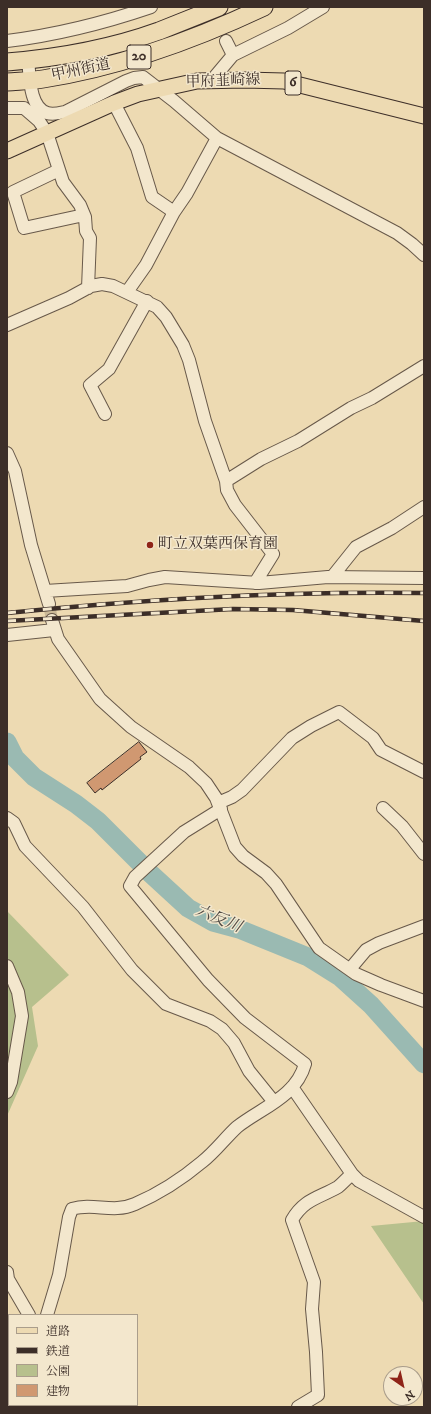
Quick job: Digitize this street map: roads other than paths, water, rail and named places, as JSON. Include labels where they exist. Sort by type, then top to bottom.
[{"type":"highway","name":"甲州街道","points":[[7,62],[44,59],[103,47],[158,31],[219,7]]},
{"type":"highway","name":"甲州街道","points":[[7,82],[42,80],[107,67],[164,49],[228,24],[264,7]]},
{"type":"main road","name":"甲府韮崎線","points":[[7,151],[114,103],[138,94],[183,83],[212,80],[284,81],[424,116]]},
{"type":"street","points":[[7,42],[63,32],[151,7]]},
{"type":"street","points":[[212,80],[233,55],[288,28],[322,7]]},
{"type":"street","points":[[226,41],[233,55]]},
{"type":"street","points":[[28,60],[33,98],[36,104],[46,113],[56,114],[66,112],[134,78],[143,77],[217,138],[396,233],[412,244],[424,255]]},
{"type":"street","points":[[114,103],[137,148],[152,197],[174,212]]},
{"type":"street","points":[[7,108],[24,108],[39,121],[47,133],[63,182],[80,205],[84,215],[86,231],[90,238],[88,288]]},
{"type":"street","points":[[127,292],[146,266],[174,212],[187,193],[217,138]]},
{"type":"street","points":[[60,170],[12,192],[24,228],[84,215]]},
{"type":"street","points":[[7,325],[69,298],[88,288],[102,284],[113,286],[147,301],[162,312],[183,344],[189,360],[205,421],[226,481],[227,490],[273,554],[255,583]]},
{"type":"street","points":[[105,414],[90,385],[109,369],[147,301]]},
{"type":"street","points":[[226,481],[261,459],[298,441],[351,408],[372,398],[424,366]]},
{"type":"street","points":[[7,453],[15,471],[31,545],[49,604]]},
{"type":"street","points":[[332,577],[356,547],[392,528],[424,507]]},
{"type":"street","points":[[45,591],[127,586],[165,577],[255,583],[332,577],[424,578]]},
{"type":"street","points":[[7,635],[53,625],[58,639],[100,699],[131,728],[190,767],[206,783],[216,798],[235,847],[243,856],[266,873],[276,884],[318,948],[350,969],[381,985],[424,1001]]},
{"type":"street","points":[[47,1314],[59,1275],[69,1217],[72,1209],[81,1206],[118,1209],[134,1205],[159,1192],[203,1162],[237,1127],[274,1102],[292,1087],[299,1078],[305,1064],[245,1018],[208,980],[130,886],[135,877],[184,832],[242,790],[292,738],[311,726],[339,712],[373,738],[380,750],[424,772]]},
{"type":"street","points":[[383,808],[402,826],[424,854]]},
{"type":"street","points":[[7,818],[14,823],[25,846],[83,907],[132,970],[166,1004],[210,1021],[222,1029],[234,1043],[250,1071],[274,1102]]},
{"type":"street","points":[[350,969],[366,950],[379,943],[424,926]]},
{"type":"street","points":[[7,966],[18,992],[22,1016],[13,1075],[7,1092]]},
{"type":"street","points":[[292,1087],[352,1174],[359,1181],[424,1217]]},
{"type":"street","points":[[298,1407],[318,1395],[312,1309],[314,1282],[292,1220],[298,1210],[307,1202],[338,1186],[352,1174]]},
{"type":"street","points":[[7,1272],[8,1279],[28,1314]]},
{"type":"waterway","name":"六反川","points":[[7,742],[15,758],[34,777],[76,804],[98,821],[151,874],[188,908],[213,922],[239,929],[308,957],[340,977],[371,1005],[424,1064]]},
{"type":"tunnel","points":[[49,604],[52,620]]},
{"type":"railway","points":[[7,613],[215,597],[320,593],[424,593]]},
{"type":"railway","points":[[7,621],[233,609],[293,610],[424,621]]},
{"type":"place","name":"町立双葉西保育園","points":[[150,545]]}]
